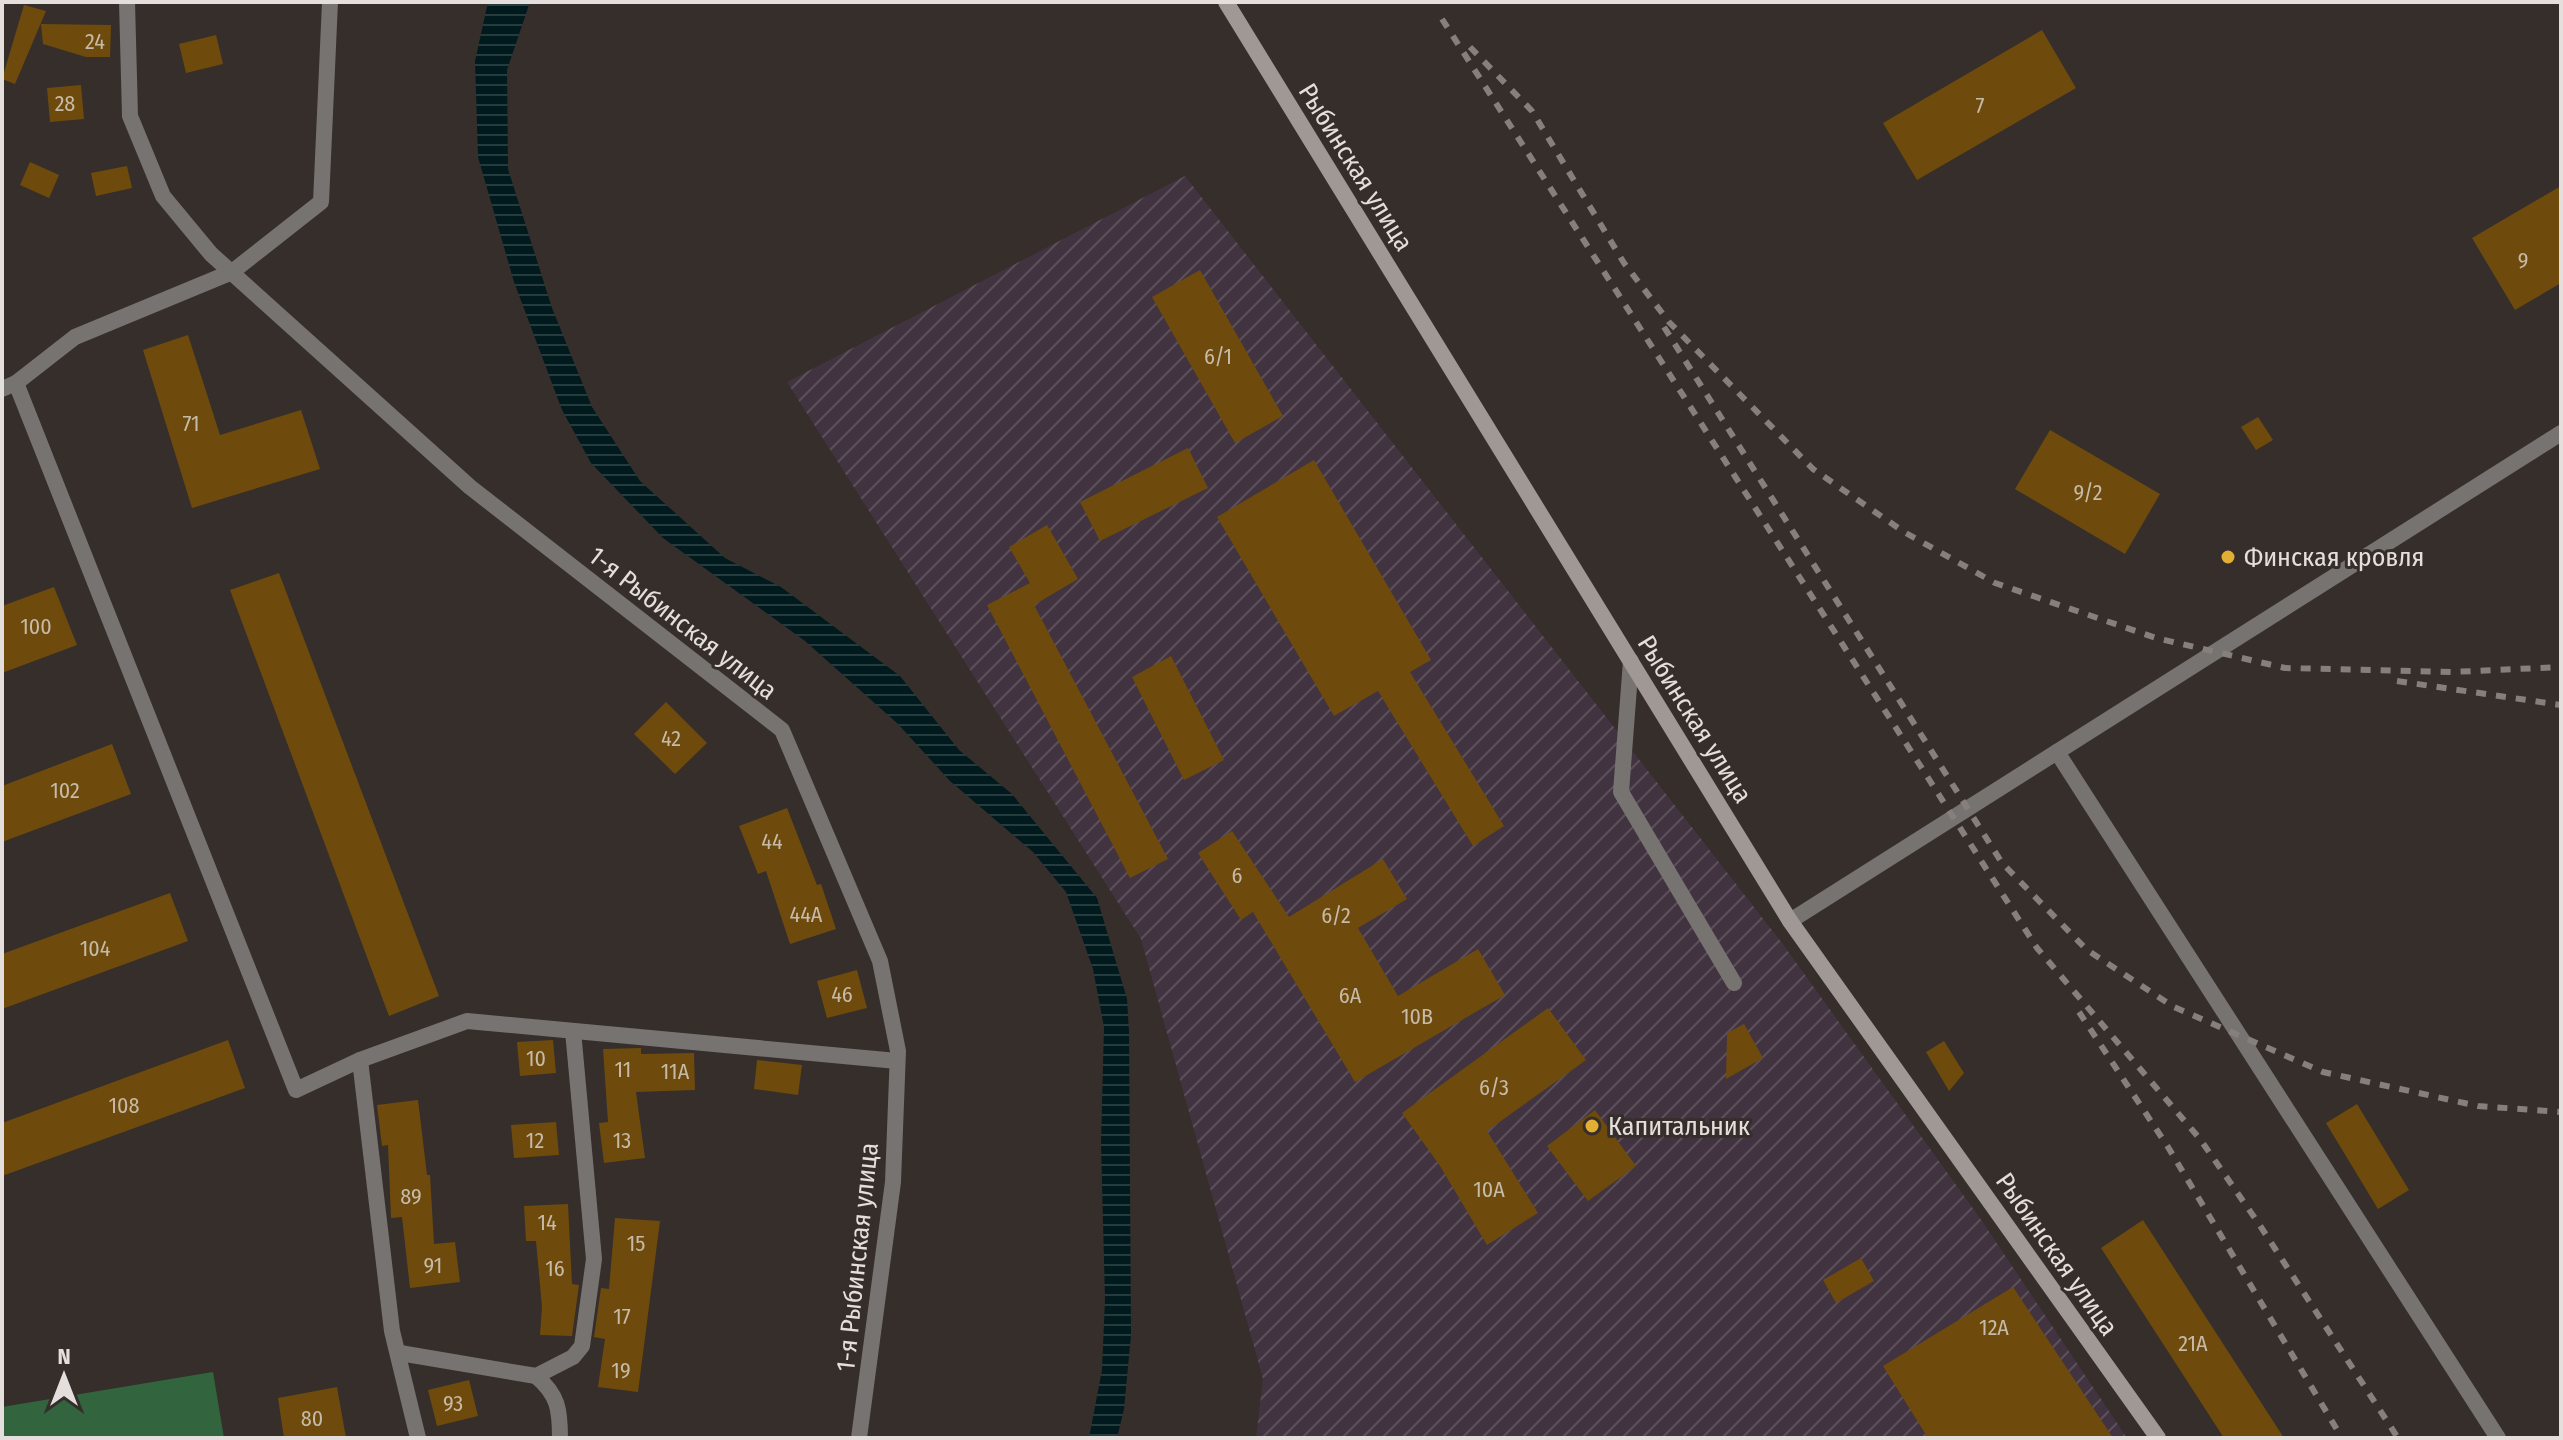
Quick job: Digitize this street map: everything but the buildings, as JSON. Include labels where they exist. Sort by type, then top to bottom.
[{"type":"main road","name":"Рыбинская улица","points":[[1226,2],[1790,921],[2158,1438]]},
{"type":"street","name":"1-я Рыбинская улица","points":[[127,2],[130,116],[163,196],[211,254],[470,487],[782,730],[880,961],[897,1061],[893,1182],[859,1438]]},
{"type":"street","points":[[330,2],[321,202],[232,272],[75,337],[7,383],[296,1090],[360,1060],[467,1021],[897,1061]]},
{"type":"street","points":[[1790,921],[2561,433]]},
{"type":"street","points":[[1631,661],[1621,792],[1734,983]]},
{"type":"street","points":[[2057,752],[2498,1438]]},
{"type":"street","points":[[536,1376],[573,1357],[582,1346],[594,1259],[573,1031]]},
{"type":"street","points":[[360,1060],[392,1331],[400,1353],[418,1438]]},
{"type":"street","points":[[400,1353],[536,1376],[550,1388],[559,1404],[560,1438]]},
{"type":"shaded area","points":[[1185,176],[1782,943],[1982,1221],[2127,1438],[1256,1438],[1263,1379],[1141,939],[787,382]]},
{"type":"green space","points":[[213,1372],[224,1438],[2,1438],[2,1407]]},
{"type":"water","points":[[488,2],[530,2],[507,70],[508,169],[552,308],[592,407],[640,481],[725,558],[781,587],[900,676],[959,750],[1012,794],[1097,898],[1127,999],[1129,1032],[1131,1335],[1124,1409],[1117,1438],[1089,1438],[1102,1370],[1105,1299],[1101,1144],[1104,1027],[1093,969],[1066,892],[1033,852],[950,781],[898,724],[805,641],[663,538],[591,463],[562,410],[514,282],[478,157],[475,61]]},
{"type":"railway","points":[[1442,19],[2037,948],[2200,1139],[2398,1438]]},
{"type":"railway","points":[[1470,47],[1532,111],[1624,263],[1669,322],[1813,469],[1904,532],[1995,583],[2156,638],[2285,668],[2452,672],[2561,667]]},
{"type":"railway","points":[[1664,327],[2002,863],[2087,950],[2174,1007],[2323,1072],[2478,1106],[2561,1112]]},
{"type":"railway","points":[[2397,681],[2561,705]]},
{"type":"railway","points":[[2079,1012],[2168,1147],[2342,1438]]},
{"type":"place","name":"Финская кровля","points":[[2228,557]]},
{"type":"place","name":"Капитальник","points":[[1592,1126]]}]
